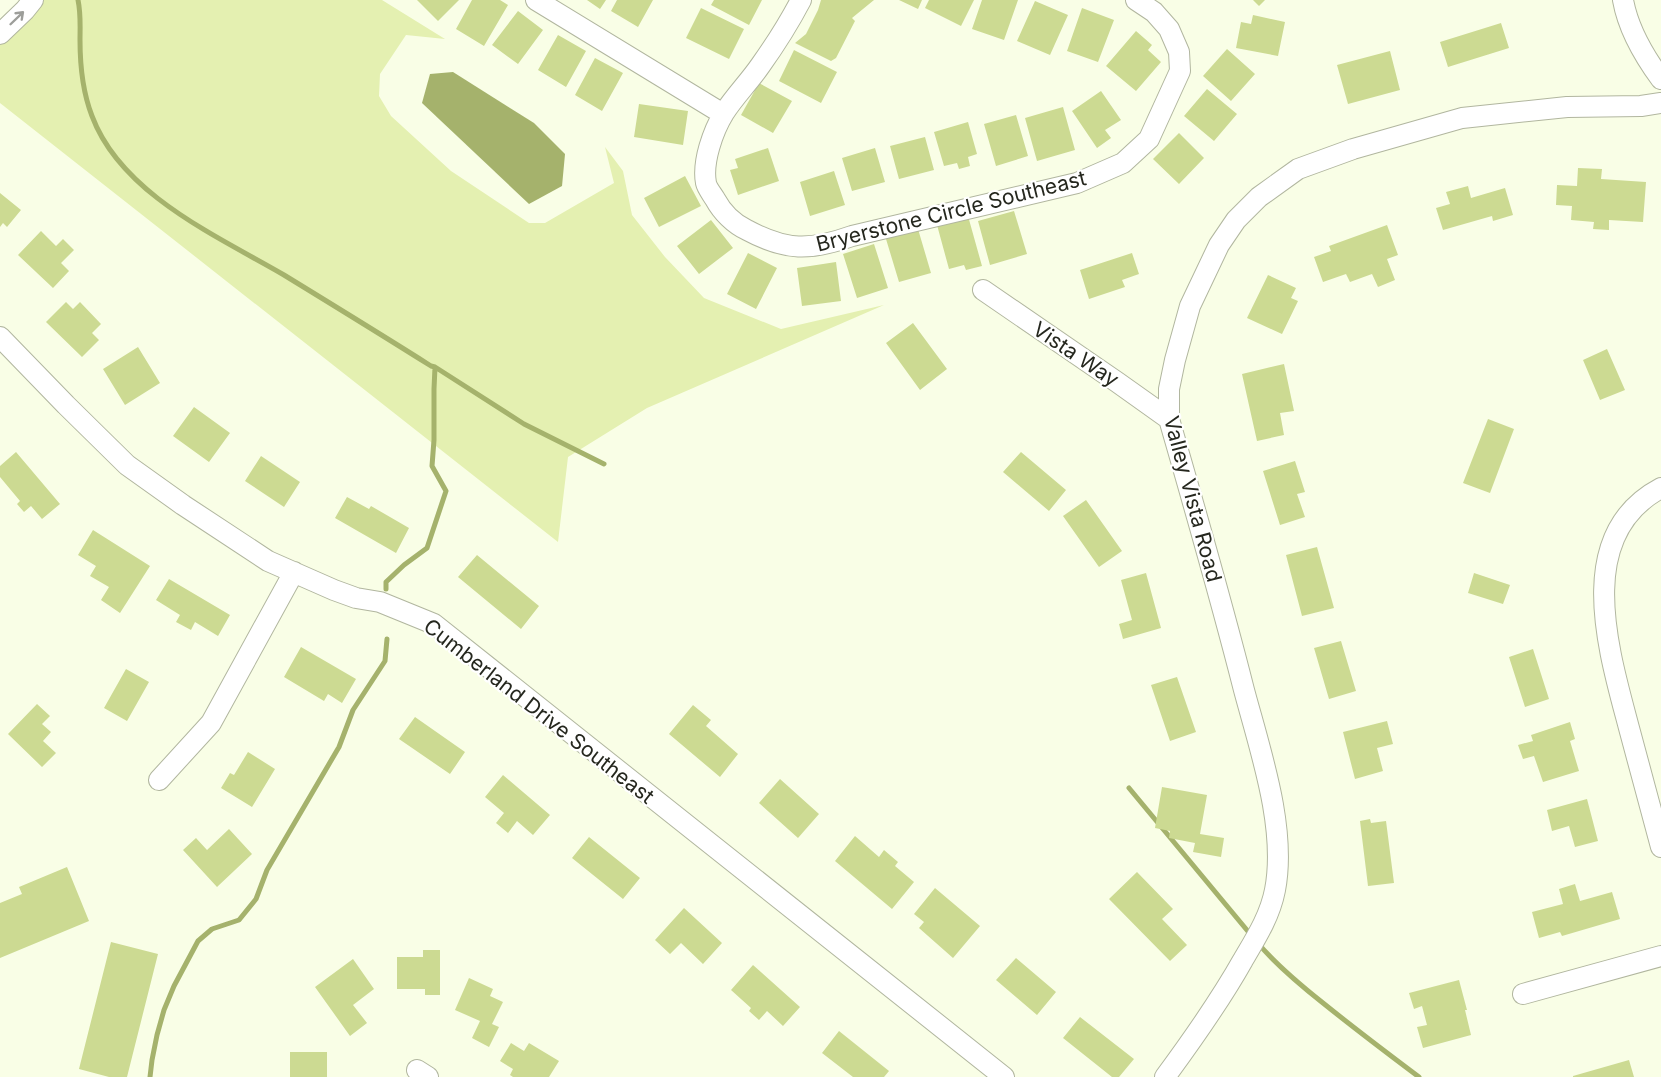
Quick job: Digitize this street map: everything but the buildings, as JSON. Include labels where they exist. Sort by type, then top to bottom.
[{"type":"street","points":[[0,34],[33,0]]},
{"type":"street","points":[[536,0],[723,114]]},
{"type":"street","name":"Bryerstone Circle Southeast","points":[[801,0],[760,67],[723,114],[705,164],[706,184],[720,208],[740,226],[763,239],[783,246],[807,247],[829,244],[852,236],[1077,183],[1123,163],[1149,139],[1180,71],[1179,52],[1169,30],[1154,12],[1136,0]]},
{"type":"street","points":[[1623,0],[1635,36],[1661,79]]},
{"type":"street","name":"Valley Vista Road","points":[[1165,1077],[1222,997],[1257,937],[1268,915],[1275,891],[1278,864],[1273,805],[1261,752],[1227,621],[1169,419],[1169,389],[1174,360],[1190,306],[1219,246],[1236,220],[1259,197],[1298,169],[1353,149],[1462,118],[1567,106],[1641,106],[1661,103]]},
{"type":"street","name":"Vista Way","points":[[982,290],[1169,419]]},
{"type":"street","name":"Cumberland Drive Southeast","points":[[0,337],[127,465],[268,561],[334,590],[356,598],[380,602],[434,624],[1004,1077]]},
{"type":"street","points":[[1661,488],[1640,501],[1625,519],[1614,538],[1607,556],[1604,609],[1612,664],[1661,847]]},
{"type":"street","points":[[159,780],[211,723],[294,572]]},
{"type":"street","points":[[1523,994],[1661,956]]},
{"type":"shaded area","points":[[39,0],[382,0],[445,39],[406,35],[380,74],[379,96],[391,116],[451,171],[529,223],[545,223],[614,183],[605,147],[623,171],[632,215],[665,257],[704,298],[781,329],[884,305],[647,408],[568,457],[558,542],[0,103],[0,43]]},
{"type":"shaded area","points":[[453,72],[534,123],[565,154],[562,186],[529,204],[422,103],[430,74]]},
{"type":"waterway","points":[[78,0],[81,69],[92,116],[106,144],[125,168],[148,190],[201,228],[284,275],[524,424],[604,464]]},
{"type":"waterway","points":[[386,589],[386,582],[427,548],[446,491],[432,466],[435,367]]},
{"type":"waterway","points":[[150,1077],[164,1010],[198,941],[212,929],[239,920],[256,899],[267,870],[339,747],[353,710],[385,661],[387,639]]},
{"type":"waterway","points":[[1129,788],[1251,935]]},
{"type":"waterway","points":[[1257,942],[1305,989],[1419,1077]]}]
